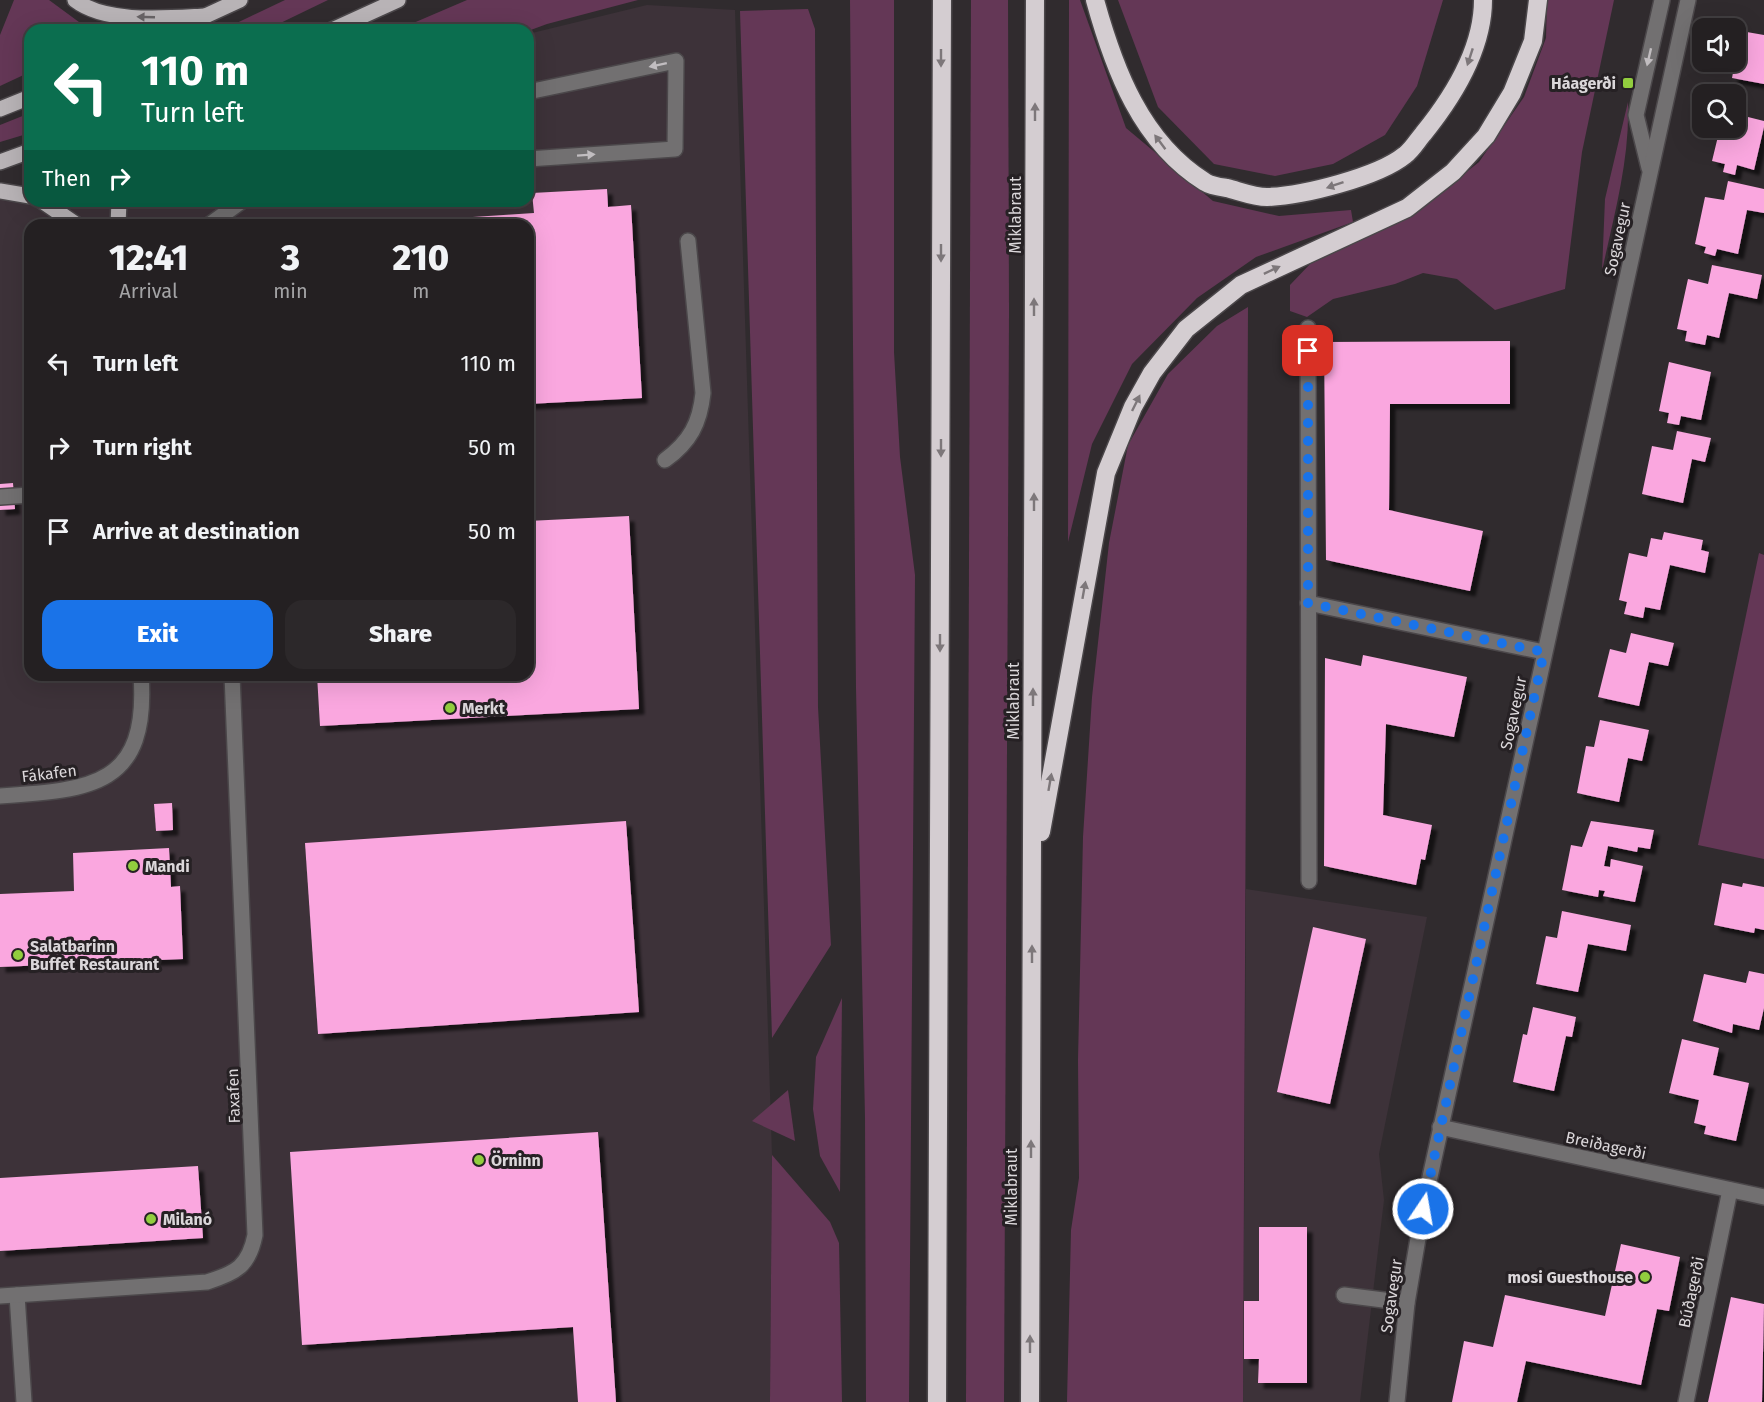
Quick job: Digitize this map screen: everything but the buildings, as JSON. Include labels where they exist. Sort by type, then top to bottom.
[{"type":"highway","points":[[937,1402],[942,0]]},
{"type":"highway","name":"Miklabraut","points":[[1030,1402],[1035,0]]},
{"type":"highway","points":[[1095,0],[1105,36],[1132,104],[1172,157],[1207,184],[1264,197],[1314,192],[1369,173],[1405,156],[1447,105],[1469,62],[1483,10],[1483,0]]},
{"type":"highway","points":[[1032,881],[1106,473],[1133,407],[1152,373],[1186,329],[1241,285],[1407,208],[1453,172],[1486,136],[1512,93],[1533,41],[1538,0]]},
{"type":"main road","points":[[75,0],[86,9],[113,14],[146,18],[204,16]]},
{"type":"main road","points":[[187,24],[240,0]]},
{"type":"main road","points":[[345,24],[398,0]]},
{"type":"main road","points":[[0,109],[24,100]]},
{"type":"main road","points":[[0,162],[24,153]]},
{"type":"main road","points":[[0,191],[24,195]]},
{"type":"main road","points":[[51,207],[68,219]]},
{"type":"street","points":[[1650,174],[1636,115],[1662,0]]},
{"type":"street","name":"Sogavegur","points":[[1397,1402],[1407,1303],[1440,1127],[1688,0]]},
{"type":"street","points":[[534,91],[676,62],[675,149],[534,159]]},
{"type":"street","points":[[217,219],[234,207]]},
{"type":"street","points":[[665,460],[689,439],[702,409],[703,393],[688,241]]},
{"type":"street","points":[[1308,328],[1309,881]]},
{"type":"street","points":[[0,497],[24,495]]},
{"type":"street","points":[[1308,603],[1544,652]]},
{"type":"street","name":"Fákafen","points":[[0,796],[44,794],[91,786],[113,773],[129,756],[139,734],[143,701],[141,681]]},
{"type":"street","name":"Faxafen","points":[[0,1296],[207,1282],[238,1269],[251,1256],[255,1235],[251,1109],[232,681]]},
{"type":"street","name":"Breiðagerði","points":[[1440,1127],[1764,1197]]},
{"type":"street","name":"Búðagerði","points":[[1686,1402],[1731,1190]]},
{"type":"street","points":[[17,1295],[24,1402]]},
{"type":"street","points":[[1344,1295],[1407,1303]]},
{"type":"shaded area","points":[[14,0],[49,0],[82,24],[24,24],[24,75],[0,86],[0,35]]},
{"type":"shaded area","points":[[285,0],[328,0],[278,24],[235,24]]},
{"type":"shaded area","points":[[467,0],[638,0],[534,29],[534,24],[411,24]]},
{"type":"shaded area","points":[[850,0],[894,0],[894,352],[900,457],[915,575],[909,1402],[866,1402],[865,1117],[856,688]]},
{"type":"shaded area","points":[[971,0],[1008,0],[1009,312],[1004,1402],[966,1402]]},
{"type":"shaded area","points":[[1069,0],[1080,0],[1126,128],[1213,201],[1279,216],[1351,210],[1353,222],[1256,257],[1197,298],[1132,364],[1092,444],[1068,542]]},
{"type":"shaded area","points":[[1118,0],[1443,0],[1417,86],[1385,135],[1333,164],[1275,176],[1214,164],[1158,107]]},
{"type":"shaded area","points":[[1547,0],[1614,0],[1582,152],[1565,289],[1495,310],[1457,279],[1423,273],[1395,284],[1333,299],[1307,317],[1290,311],[1290,285],[1311,263],[1411,216],[1479,162],[1524,97],[1546,38]]},
{"type":"shaded area","points":[[647,5],[735,10],[772,1155],[770,1402],[0,1402],[0,198],[24,188],[24,207],[534,207],[534,33]]},
{"type":"shaded area","points":[[808,9],[815,29],[818,707],[831,945],[772,1038],[740,11]]},
{"type":"shaded area","points":[[1628,102],[1624,166],[1602,271],[1605,199]]},
{"type":"shaded area","points":[[24,115],[24,135],[0,142],[0,125]]},
{"type":"shaded area","points":[[1248,307],[1243,1402],[1067,1402],[1071,1230],[1079,1178],[1078,1060],[1083,837],[1092,697],[1109,543],[1128,445],[1168,374],[1217,326]]},
{"type":"shaded area","points":[[1759,553],[1764,555],[1764,859],[1698,845]]},
{"type":"shaded area","points":[[1246,889],[1427,917],[1379,1154],[1384,1200],[1360,1402],[1243,1402]]},
{"type":"shaded area","points":[[842,998],[840,1192],[820,1156],[813,1109],[816,1057]]},
{"type":"shaded area","points":[[788,1090],[795,1141],[752,1121]]},
{"type":"shaded area","points":[[772,1155],[830,1222],[839,1243],[842,1402],[770,1402]]},
{"type":"place","name":"Háagerði","points":[[1628,83]]},
{"type":"place","name":"Merkt","points":[[450,708]]},
{"type":"place","name":"Mandi","points":[[133,866]]},
{"type":"place","name":"Salatbarinn Buffet Restaurant","points":[[18,955]]},
{"type":"place","name":"Örninn","points":[[479,1160]]},
{"type":"place","name":"Milanó","points":[[151,1219]]},
{"type":"place","name":"mosi Guesthouse","points":[[1645,1277]]},
{"type":"route","points":[[1308,351],[1308,603],[1544,652],[1423,1209]]}]
